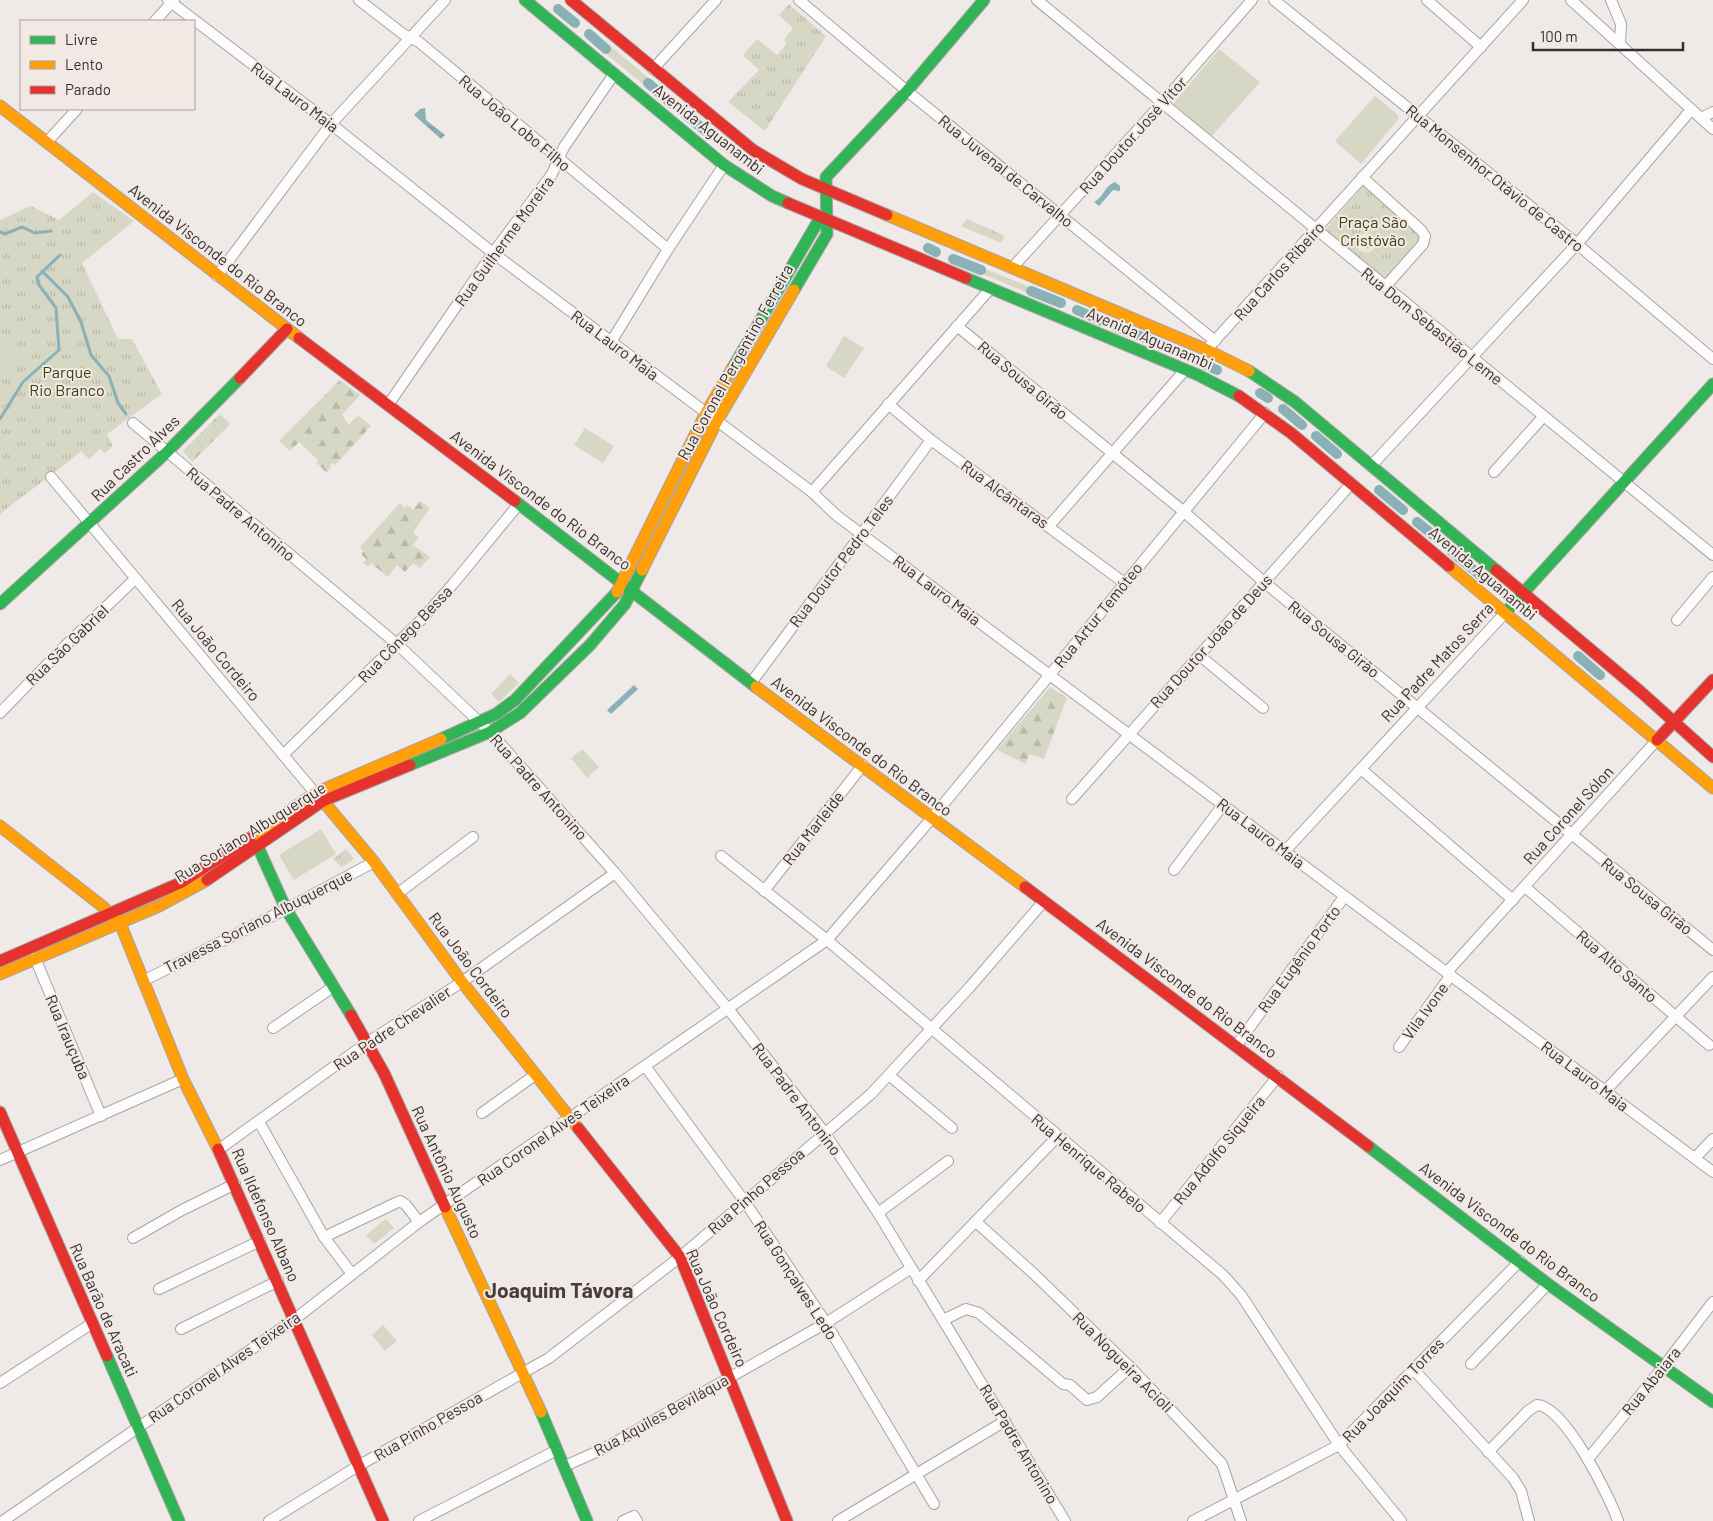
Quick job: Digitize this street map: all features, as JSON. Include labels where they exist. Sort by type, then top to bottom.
[{"type":"main road","name":"Avenida Aguanambi","points":[[525,0],[724,165],[772,196],[1185,370],[1236,394],[1264,413],[1351,484],[1713,788]]},
{"type":"main road","name":"Avenida Aguanambi","points":[[570,0],[753,150],[784,169],[826,190],[1206,350],[1249,371],[1295,402],[1523,593],[1713,757]]},
{"type":"main road","name":"Rua Coronel Pergentino Ferreira","points":[[490,732],[520,713],[550,686],[590,645],[625,604],[717,421],[827,234],[823,219],[826,177],[907,91],[984,0]]},
{"type":"main road","name":"Avenida Visconde do Rio Branco","points":[[0,106],[217,276],[633,590],[751,683],[1237,1045],[1548,1284],[1713,1402]]},
{"type":"main road","name":"Rua Coronel Pergentino Ferreira","points":[[480,722],[506,707],[526,689],[615,596],[706,413],[823,219]]},
{"type":"main road","name":"Rua Castro Alves","points":[[0,604],[167,452],[286,329]]},
{"type":"main road","name":"Rua Padre Matos Serra","points":[[1505,613],[1713,384]]},
{"type":"main road","name":"Rua Coronel Sólon","points":[[1657,740],[1713,680]]},
{"type":"main road","name":"Rua Soriano Albuquerque","points":[[0,962],[111,914],[198,880],[319,797],[480,722]]},
{"type":"main road","name":"Rua Soriano Albuquerque","points":[[0,974],[120,922],[258,847],[319,797],[490,732]]},
{"type":"main road","name":"Rua João Cordeiro","points":[[319,797],[374,862],[462,982],[680,1257],[787,1521]]},
{"type":"main road","points":[[0,826],[120,922]]},
{"type":"main road","name":"Rua Antônio Augusto","points":[[258,847],[286,909],[368,1042],[524,1372],[587,1521]]},
{"type":"main road","name":"Rua Ildefonso Albano","points":[[120,922],[183,1079],[235,1184],[383,1521]]},
{"type":"main road","name":"Rua Barão de Aracati","points":[[0,1112],[91,1324],[139,1426],[178,1521]]},
{"type":"street","name":"Rua João Lobo Filho","points":[[359,0],[426,48],[668,249]]},
{"type":"street","points":[[217,276],[331,124],[445,0]]},
{"type":"street","points":[[654,69],[716,0]]},
{"type":"street","name":"Rua Juvenal de Carvalho","points":[[799,0],[1173,310],[1215,341]]},
{"type":"street","name":"Rua Dom Sebastião Leme","points":[[1038,0],[1470,358],[1713,555]]},
{"type":"street","name":"Rua Doutor José Vitor","points":[[1012,268],[1162,104],[1252,0]]},
{"type":"street","name":"Rua Monsenhor Otávio de Castro","points":[[1274,0],[1577,244],[1713,359]]},
{"type":"street","points":[[1427,0],[1481,47]]},
{"type":"street","name":"Rua Carlos Ribeiro","points":[[1206,350],[1523,0]]},
{"type":"street","points":[[1571,0],[1713,129]]},
{"type":"street","points":[[1612,0],[1621,24],[1620,44]]},
{"type":"street","points":[[156,20],[171,1]]},
{"type":"street","name":"Rua Lauro Maia","points":[[171,1],[331,124],[493,253],[812,492],[836,515],[1051,674],[1344,897],[1713,1172]]},
{"type":"street","name":"Rua Guilherme Moreira","points":[[388,405],[493,253],[552,174],[564,147],[614,74]]},
{"type":"street","points":[[47,142],[76,110]]},
{"type":"street","points":[[1371,466],[1577,244],[1691,110]]},
{"type":"street","points":[[1701,118],[1713,112]]},
{"type":"street","points":[[611,342],[668,249],[724,165]]},
{"type":"street","points":[[1362,177],[1421,230],[1425,236],[1423,244],[1385,287]]},
{"type":"street","points":[[812,492],[990,289]]},
{"type":"street","name":"Rua Sousa Girão","points":[[957,326],[1183,511],[1264,582],[1417,705],[1713,950]]},
{"type":"street","points":[[1049,526],[1185,370]]},
{"type":"street","name":"Rua Alcântaras","points":[[888,404],[932,440],[1123,582]]},
{"type":"street","name":"Rua Artur Temóteo","points":[[932,818],[1051,674],[1123,582],[1264,413]]},
{"type":"street","points":[[1494,472],[1543,417]]},
{"type":"street","name":"Rua Padre Antonino","points":[[134,423],[398,645],[490,732],[615,873],[729,1010],[824,1132],[878,1213],[910,1269],[1006,1421],[1065,1521]]},
{"type":"street","name":"Rua Doutor Pedro Teles","points":[[751,683],[932,440]]},
{"type":"street","name":"Rua João Cordeiro","points":[[51,477],[319,797]]},
{"type":"street","name":"Rua Doutor João de Deus","points":[[1072,799],[1351,484]]},
{"type":"street","name":"Rua Cônego Bessa","points":[[284,755],[398,645],[453,584],[518,505]]},
{"type":"street","points":[[1677,620],[1713,577]]},
{"type":"street","name":"Rua São Gabriel","points":[[0,713],[66,644],[135,579]]},
{"type":"street","name":"Rua Padre Matos Serra","points":[[1284,850],[1417,705],[1505,613]]},
{"type":"street","points":[[1199,655],[1263,708]]},
{"type":"street","name":"Rua Coronel Sólon","points":[[1449,974],[1571,834],[1657,740]]},
{"type":"street","name":"Rua Marleide","points":[[764,891],[862,765]]},
{"type":"street","points":[[1360,769],[1513,900]]},
{"type":"street","points":[[1174,870],[1223,805]]},
{"type":"street","name":"Rua Coronel Alves Teixeira","points":[[3,1521],[295,1319],[419,1222],[828,940],[932,818]]},
{"type":"street","points":[[397,894],[473,837]]},
{"type":"street","name":"Rua Henrique Rabelo","points":[[721,856],[828,940],[1223,1275],[1241,1295],[1339,1445],[1401,1521]]},
{"type":"street","name":"Travessa Soriano Albuquerque","points":[[143,981],[374,862]]},
{"type":"street","name":"Rua Padre Chevalier","points":[[218,1150],[368,1042],[462,982],[615,873]]},
{"type":"street","name":"Rua Alto Santo","points":[[1525,887],[1709,1045]]},
{"type":"street","name":"Rua Eugênio Porto","points":[[1237,1045],[1344,897]]},
{"type":"street","name":"Rua Pinho Pessoa","points":[[269,1521],[358,1466],[524,1372],[569,1344],[680,1257],[824,1132],[872,1094],[932,1030],[1044,901]]},
{"type":"street","name":"Rua Irauçuba","points":[[36,958],[101,1116]]},
{"type":"street","name":"Vila Ivone","points":[[1399,1047],[1449,974]]},
{"type":"street","points":[[1605,1092],[1675,1015],[1713,977]]},
{"type":"street","points":[[273,1028],[333,987]]},
{"type":"street","name":"Rua Gonçalves Ledo","points":[[645,1066],[745,1202],[826,1323],[934,1504]]},
{"type":"street","points":[[482,1113],[535,1074]]},
{"type":"street","points":[[890,1076],[952,1128]]},
{"type":"street","name":"Rua Adolfo Siqueira","points":[[1160,1223],[1278,1076]]},
{"type":"street","points":[[0,1160],[183,1079]]},
{"type":"street","points":[[259,1122],[324,1237],[352,1274]]},
{"type":"street","points":[[918,1281],[1058,1136]]},
{"type":"street","points":[[1695,1158],[1713,1139]]},
{"type":"street","points":[[878,1213],[948,1161]]},
{"type":"street","points":[[133,1238],[182,1210],[235,1184]]},
{"type":"street","points":[[324,1237],[400,1201],[419,1222]]},
{"type":"street","name":"Rua Nogueira Acioli","points":[[976,1222],[1033,1273],[1130,1367],[1222,1464],[1241,1521]]},
{"type":"street","points":[[159,1289],[260,1241]]},
{"type":"street","name":"Rua Joaquim Torres","points":[[1193,1521],[1339,1445],[1520,1261]]},
{"type":"street","name":"Rua Aquiles Beviláqua","points":[[565,1466],[605,1448],[826,1323],[910,1269]]},
{"type":"street","points":[[181,1329],[278,1281]]},
{"type":"street","points":[[1471,1364],[1548,1284]]},
{"type":"street","name":"Rua Abaiara","points":[[1588,1459],[1664,1366],[1713,1302]]},
{"type":"street","points":[[943,1320],[966,1309],[979,1313],[1063,1384],[1070,1386],[1087,1400],[1097,1397],[1130,1367]]},
{"type":"street","points":[[0,1383],[91,1324]]},
{"type":"street","points":[[1414,1370],[1513,1478],[1521,1491],[1529,1521]]},
{"type":"street","points":[[1488,1452],[1528,1411],[1537,1405],[1542,1405],[1558,1418],[1588,1459],[1603,1484],[1618,1521]]},
{"type":"street","points":[[838,1521],[1006,1421]]},
{"type":"street","points":[[419,1521],[557,1450]]},
{"type":"street","points":[[623,1521],[634,1516],[637,1521]]},
{"type":"green space","points":[[789,4],[826,36],[765,131],[728,102],[759,70],[743,55],[757,39],[777,55],[787,43],[784,40],[793,28],[779,15]]},
{"type":"green space","points":[[609,45],[651,80],[645,86],[604,52]]},
{"type":"green space","points":[[1219,49],[1260,82],[1211,137],[1173,104]]},
{"type":"green space","points":[[1375,96],[1397,114],[1399,118],[1361,164],[1335,141]]},
{"type":"green space","points":[[709,129],[744,156],[740,163],[704,135]]},
{"type":"green space","name":"Praça São Cristóvão","points":[[1364,185],[1422,237],[1386,279],[1325,230]]},
{"type":"green space","name":"Parque Rio Branco","points":[[93,192],[134,221],[82,263],[118,339],[132,339],[162,394],[107,434],[113,446],[105,453],[100,449],[89,459],[81,451],[0,514],[0,220],[31,206],[59,220]]},
{"type":"green space","points":[[1388,214],[1411,234],[1398,248],[1375,229]]},
{"type":"green space","points":[[967,219],[1005,236],[1001,243],[961,226]]},
{"type":"green space","points":[[983,268],[1032,288],[1030,294],[980,273]]},
{"type":"green space","points":[[844,336],[864,348],[844,378],[826,366]]},
{"type":"green space","points":[[1149,336],[1199,357],[1196,363],[1146,342]]},
{"type":"green space","points":[[0,337],[21,364],[0,381]]},
{"type":"green space","points":[[340,380],[360,395],[342,415],[349,425],[358,415],[371,426],[335,465],[332,463],[327,473],[317,463],[318,460],[299,442],[290,451],[279,441]]},
{"type":"green space","points":[[220,414],[230,424],[192,462],[183,451]]},
{"type":"green space","points":[[585,428],[614,446],[603,463],[574,445]]},
{"type":"green space","points":[[420,501],[430,508],[413,532],[419,538],[413,545],[430,557],[420,568],[413,563],[405,572],[397,565],[388,577],[371,563],[368,566],[363,563],[366,559],[361,554],[363,551],[360,547],[400,503],[405,508],[408,505],[413,510]]},
{"type":"green space","points":[[510,674],[519,683],[499,702],[491,694]]},
{"type":"green space","points":[[1050,687],[1067,698],[1044,759],[1029,754],[1026,764],[997,750]]},
{"type":"green space","points":[[582,749],[599,767],[587,778],[571,758]]},
{"type":"green space","points":[[321,829],[336,854],[294,880],[279,855]]},
{"type":"green space","points":[[346,849],[354,859],[342,867],[333,859]]},
{"type":"green space","points":[[386,1219],[394,1228],[374,1244],[366,1235]]},
{"type":"green space","points":[[383,1325],[397,1341],[385,1351],[372,1335]]},
{"type":"sand","points":[[1366,233],[1373,236],[1376,243],[1373,250],[1366,253],[1359,250],[1356,243],[1359,236]]},
{"type":"water","points":[[425,108],[426,120],[445,135],[441,139],[414,115],[420,109]]},
{"type":"water","points":[[1115,182],[1120,186],[1120,191],[1113,190],[1099,206],[1094,202],[1108,186]]},
{"type":"water","points":[[634,685],[638,689],[611,714],[607,710]]},
{"type":"waterway","points":[[558,9],[575,23]]},
{"type":"waterway","points":[[589,34],[606,49]]},
{"type":"waterway","points":[[648,83],[672,104]]},
{"type":"waterway","points":[[686,115],[707,132]]},
{"type":"waterway","points":[[0,232],[5,234],[22,227],[35,233],[51,231]]},
{"type":"waterway","points":[[928,248],[936,252]]},
{"type":"waterway","points":[[0,419],[23,382],[59,350],[56,308],[39,285],[37,277],[60,255]]},
{"type":"waterway","points":[[953,259],[981,270]]},
{"type":"waterway","points":[[42,271],[68,297],[81,322],[91,355],[109,376],[118,403],[126,414]]},
{"type":"waterway","points":[[1031,291],[1061,303]]},
{"type":"waterway","points":[[1077,310],[1102,321]]},
{"type":"waterway","points":[[1116,327],[1148,339]]},
{"type":"waterway","points":[[1197,361],[1217,370]]},
{"type":"waterway","points":[[1260,393],[1268,398]]},
{"type":"waterway","points":[[1283,409],[1302,425]]},
{"type":"waterway","points":[[1316,436],[1337,454]]},
{"type":"waterway","points":[[1379,490],[1403,510]]},
{"type":"waterway","points":[[1417,522],[1438,539]]},
{"type":"waterway","points":[[1451,551],[1481,576]]},
{"type":"waterway","points":[[1578,656],[1600,675]]},
{"type":"traffic: fast","points":[[525,0],[724,165],[772,196],[788,203]]},
{"type":"traffic: fast","points":[[794,290],[827,234],[826,177],[907,91],[984,0]]},
{"type":"traffic: fast","points":[[732,369],[820,218]]},
{"type":"traffic: fast","points":[[966,278],[1198,375],[1239,396]]},
{"type":"traffic: fast","points":[[1249,371],[1295,402],[1496,570]]},
{"type":"traffic: fast","points":[[0,604],[167,452],[240,378]]},
{"type":"traffic: fast","points":[[1505,613],[1713,384]]},
{"type":"traffic: fast","points":[[515,501],[756,687]]},
{"type":"traffic: fast","points":[[410,765],[490,732],[520,713],[590,645],[625,604],[642,570]]},
{"type":"traffic: fast","points":[[441,739],[496,714],[515,700],[617,592]]},
{"type":"traffic: fast","points":[[258,847],[286,909],[351,1015]]},
{"type":"traffic: fast","points":[[1368,1146],[1548,1284],[1713,1402]]},
{"type":"traffic: fast","points":[[107,1356],[179,1521]]},
{"type":"traffic: fast","points":[[541,1412],[587,1521]]},
{"type":"traffic: slow","points":[[0,106],[299,338]]},
{"type":"traffic: slow","points":[[887,215],[1207,350],[1249,371]]},
{"type":"traffic: slow","points":[[642,570],[717,421],[794,290]]},
{"type":"traffic: slow","points":[[617,592],[706,413],[732,369]]},
{"type":"traffic: slow","points":[[1449,566],[1713,788]]},
{"type":"traffic: slow","points":[[756,687],[1025,887]]},
{"type":"traffic: slow","points":[[250,838],[315,793],[441,739]]},
{"type":"traffic: slow","points":[[318,795],[374,862],[462,982],[578,1128]]},
{"type":"traffic: slow","points":[[0,826],[102,906],[120,923],[183,1079],[218,1149]]},
{"type":"traffic: slow","points":[[0,974],[159,906],[207,880]]},
{"type":"traffic: slow","points":[[445,1207],[541,1412]]},
{"type":"traffic: jam","points":[[571,0],[753,150],[802,179],[887,215]]},
{"type":"traffic: jam","points":[[788,203],[966,278]]},
{"type":"traffic: jam","points":[[240,378],[287,329]]},
{"type":"traffic: jam","points":[[299,338],[515,501]]},
{"type":"traffic: jam","points":[[1239,396],[1291,433],[1449,566]]},
{"type":"traffic: jam","points":[[1496,570],[1641,692],[1713,757]]},
{"type":"traffic: jam","points":[[1657,740],[1713,680]]},
{"type":"traffic: jam","points":[[207,880],[323,801],[410,765]]},
{"type":"traffic: jam","points":[[0,961],[180,883],[250,838]]},
{"type":"traffic: jam","points":[[1025,887],[1368,1146]]},
{"type":"traffic: jam","points":[[351,1015],[384,1073],[445,1207]]},
{"type":"traffic: jam","points":[[0,1112],[107,1356]]},
{"type":"traffic: jam","points":[[578,1128],[680,1257],[787,1521]]},
{"type":"traffic: jam","points":[[218,1149],[383,1521]]},
{"type":"district","name":"Joaquim Távora","points":[[559,1291]]}]
